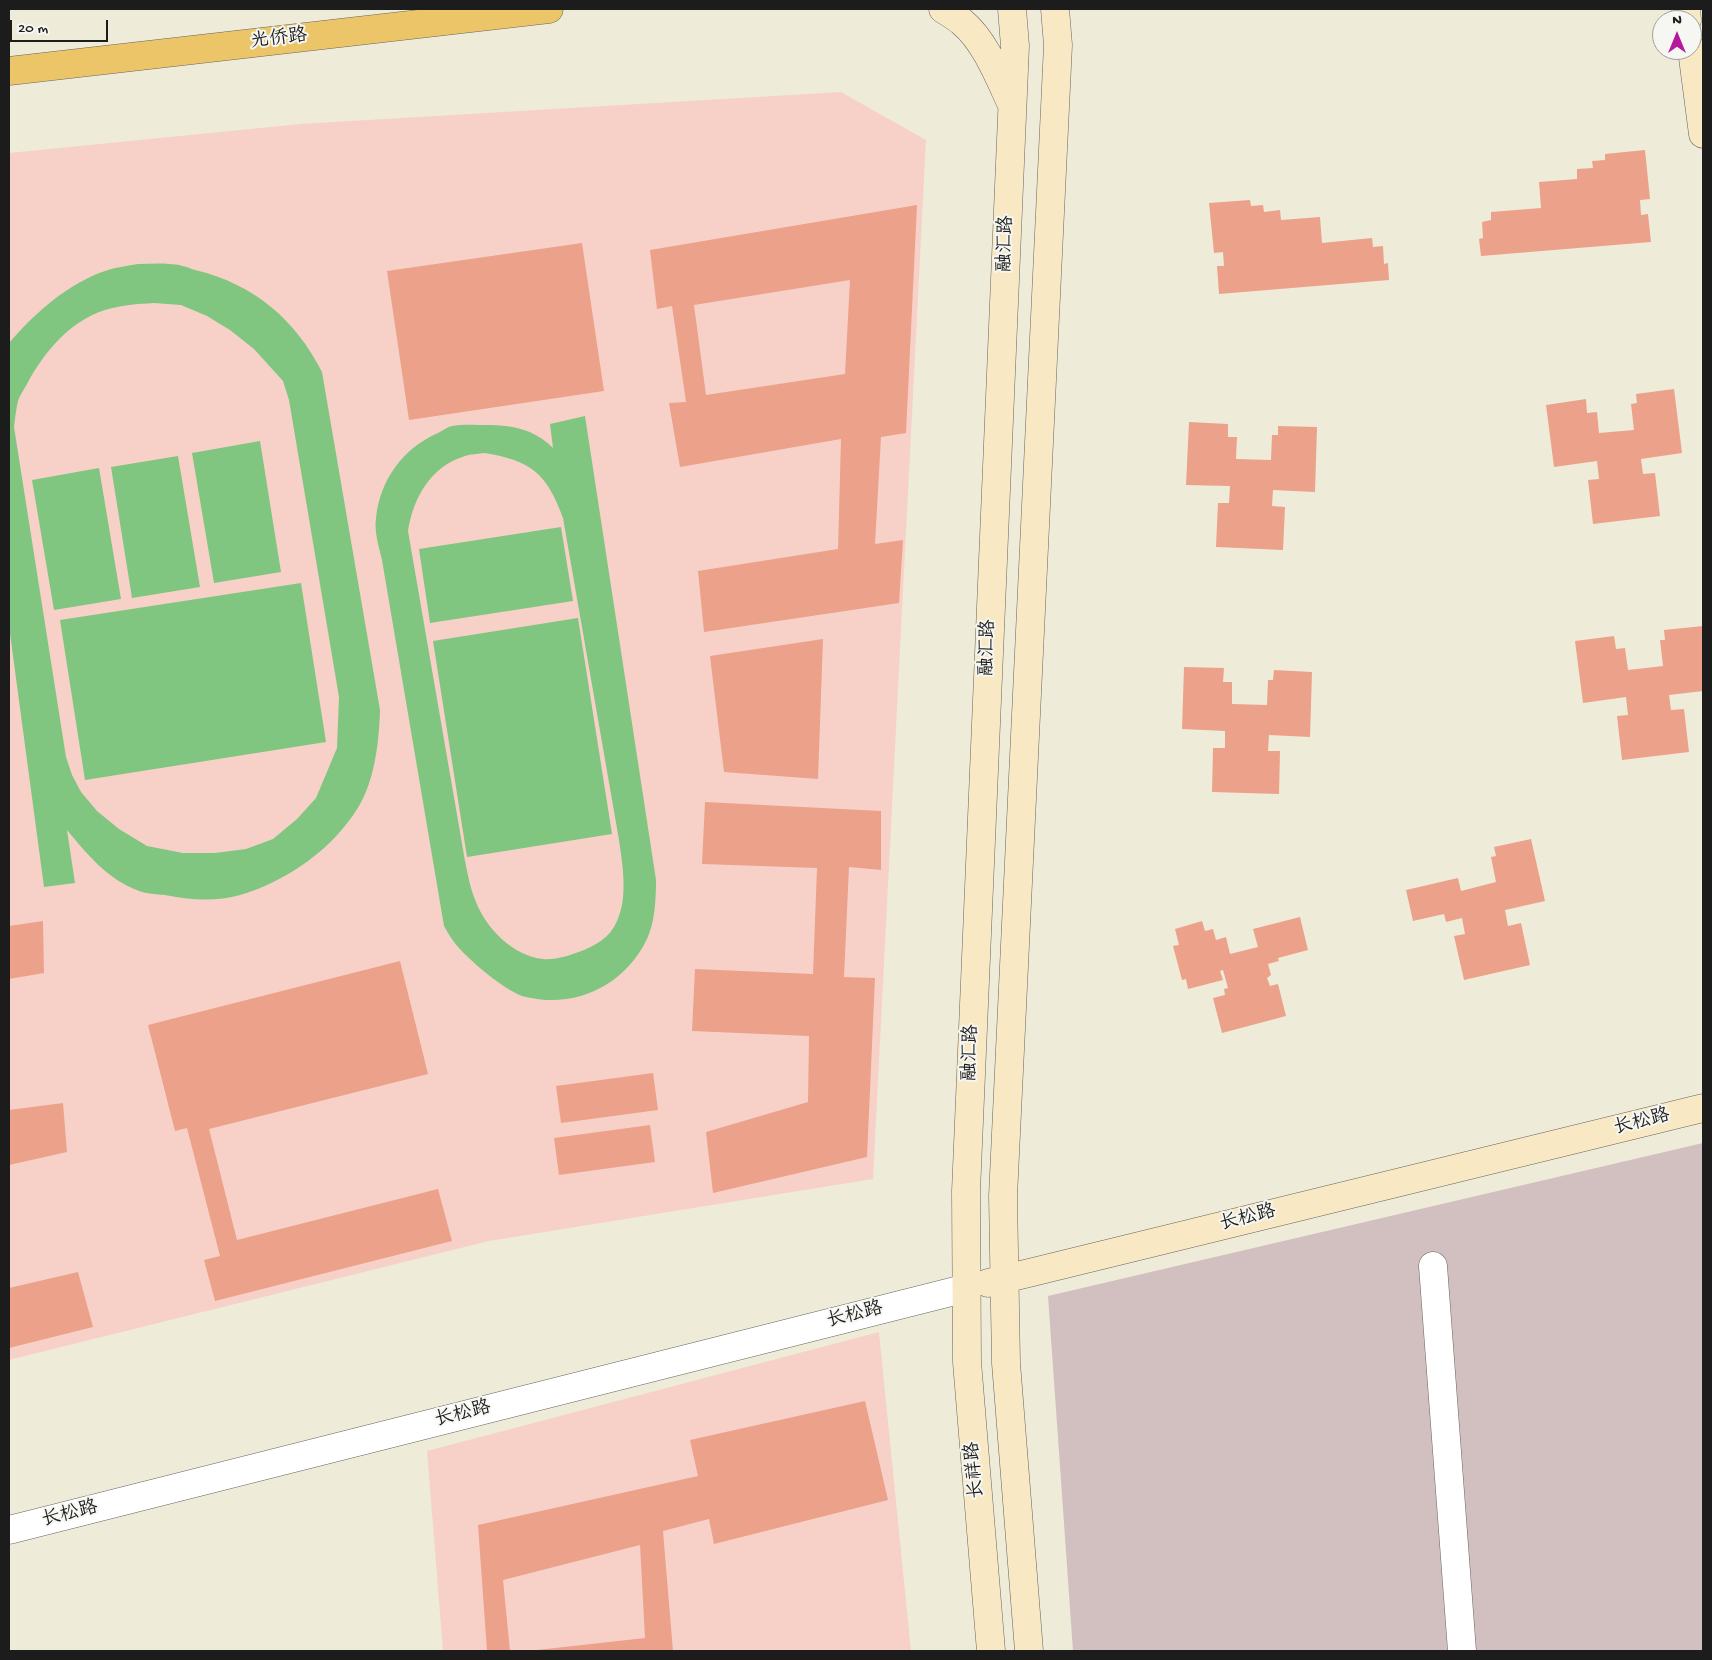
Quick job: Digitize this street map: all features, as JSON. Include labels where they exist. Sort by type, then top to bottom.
[{"type":"main road","name":"光侨路","points":[[9,71],[549,9]]},
{"type":"street","points":[[943,9],[963,23],[978,40],[995,68],[1012,105]]},
{"type":"street","name":"融汇路","points":[[967,1288],[966,1190],[1015,46],[1012,9]]},
{"type":"street","name":"融汇路","points":[[1029,1651],[1006,1363],[1003,1196],[1058,45],[1055,9]]},
{"type":"street","points":[[1693,60],[1703,134]]},
{"type":"street","name":"长松路","points":[[9,1530],[967,1288],[1703,1108]]},
{"type":"street","points":[[1433,1266],[1462,1651]]},
{"type":"street","name":"长祥路","points":[[967,1288],[967,1362],[991,1651]]},
{"type":"shaded area","points":[[841,92],[926,140],[873,1179],[489,1241],[9,1360],[9,153],[300,124]]},
{"type":"shaded area","points":[[1703,1143],[1703,1651],[1073,1651],[1048,1296]]},
{"type":"shaded area","points":[[879,1332],[911,1651],[443,1651],[427,1451]]},
{"type":"green space","points":[[138,264],[172,264],[182,266],[216,276],[254,294],[286,320],[311,353],[322,372],[380,710],[379,734],[369,784],[359,806],[337,836],[292,872],[258,889],[222,899],[202,900],[139,891],[117,880],[108,873],[67,830],[75,883],[44,887],[9,626],[9,343],[30,320],[79,283],[108,270]],"holes":[[[136,304],[181,305],[207,316],[230,330],[254,349],[283,381],[289,400],[339,697],[337,748],[316,798],[297,819],[273,839],[246,849],[215,853],[183,853],[147,846],[119,829],[97,811],[81,792],[72,775],[66,757],[14,427],[18,401],[22,392],[41,360],[69,330],[92,315],[105,310]]]},
{"type":"green space","points":[[585,416],[656,887],[650,932],[638,955],[626,969],[612,981],[597,990],[580,996],[545,1000],[518,994],[498,982],[460,949],[444,926],[377,539],[376,523],[378,504],[388,478],[404,456],[425,439],[452,426],[496,425],[514,427],[530,432],[553,448],[550,424]],"holes":[[[485,453],[501,456],[526,465],[536,472],[551,490],[563,518],[622,862],[624,885],[622,907],[611,932],[585,950],[551,959],[532,957],[511,947],[486,921],[472,892],[408,531],[410,519],[419,495],[433,475],[442,467],[470,455]]]},
{"type":"green space","points":[[260,441],[281,572],[214,583],[192,453]]},
{"type":"green space","points":[[178,456],[200,587],[132,598],[111,467]]},
{"type":"green space","points":[[99,468],[121,599],[54,610],[32,480]]},
{"type":"green space","points":[[561,527],[573,601],[430,623],[419,549]]},
{"type":"green space","points":[[301,583],[326,742],[85,780],[60,620]]},
{"type":"green space","points":[[578,618],[612,834],[467,857],[433,641]]},
{"type":"building","points":[[1645,150],[1650,199],[1640,200],[1641,215],[1648,214],[1651,242],[1481,256],[1479,239],[1483,238],[1482,222],[1491,220],[1491,212],[1541,208],[1539,182],[1577,179],[1577,169],[1593,168],[1592,161],[1605,160],[1605,154]]},
{"type":"building","points":[[1250,200],[1251,206],[1263,205],[1264,212],[1280,210],[1281,220],[1320,217],[1322,243],[1372,238],[1373,247],[1383,246],[1384,264],[1388,263],[1389,280],[1219,294],[1217,266],[1224,266],[1223,252],[1214,253],[1209,203]]},
{"type":"building","points":[[917,205],[906,433],[881,437],[875,544],[903,540],[899,603],[704,632],[698,571],[838,549],[841,439],[680,467],[669,403],[686,402],[672,306],[657,309],[650,250]],"holes":[[[850,280],[845,374],[706,395],[694,305]]]},
{"type":"building","points":[[582,243],[604,391],[409,420],[387,271]]},
{"type":"building","points":[[1674,389],[1682,453],[1641,459],[1643,474],[1655,473],[1660,516],[1593,524],[1588,480],[1599,479],[1597,461],[1554,467],[1546,405],[1586,399],[1587,413],[1597,412],[1599,433],[1634,430],[1631,404],[1637,403],[1636,394]]},
{"type":"building","points":[[1189,422],[1228,424],[1228,437],[1237,437],[1236,459],[1271,460],[1272,435],[1278,435],[1278,426],[1317,427],[1315,492],[1273,490],[1272,506],[1285,507],[1283,550],[1216,547],[1218,503],[1229,503],[1230,486],[1186,485]]},
{"type":"building","points":[[1703,626],[1703,691],[1669,695],[1671,710],[1684,709],[1689,752],[1622,760],[1617,716],[1628,715],[1626,697],[1583,703],[1575,641],[1614,636],[1616,649],[1625,648],[1628,670],[1663,666],[1660,640],[1665,640],[1664,630]]},
{"type":"building","points":[[823,639],[818,779],[724,772],[710,656]]},
{"type":"building","points":[[1184,667],[1224,668],[1223,682],[1232,682],[1232,704],[1267,705],[1268,680],[1273,680],[1274,670],[1312,672],[1310,737],[1269,735],[1268,751],[1280,751],[1279,794],[1212,792],[1213,748],[1225,748],[1225,731],[1182,729]]},
{"type":"building","points":[[705,802],[881,811],[881,870],[849,867],[844,977],[875,978],[867,1157],[713,1193],[706,1132],[808,1102],[809,1036],[692,1031],[695,969],[813,974],[817,868],[702,864]]},
{"type":"building","points":[[1531,839],[1545,901],[1505,910],[1508,926],[1521,923],[1530,965],[1464,980],[1454,936],[1465,934],[1462,918],[1446,922],[1444,914],[1413,921],[1406,890],[1458,878],[1461,891],[1496,882],[1491,857],[1496,856],[1494,847]]},
{"type":"building","points":[[1300,917],[1308,950],[1278,958],[1279,961],[1268,964],[1271,975],[1267,978],[1270,986],[1278,984],[1286,1016],[1222,1033],[1213,998],[1225,995],[1224,989],[1228,988],[1223,970],[1220,971],[1223,980],[1188,989],[1186,979],[1182,980],[1173,946],[1179,945],[1175,929],[1202,921],[1205,931],[1213,929],[1216,940],[1226,937],[1230,954],[1258,947],[1253,929]]},
{"type":"building","points":[[43,921],[44,973],[9,979],[9,926]]},
{"type":"building","points":[[400,961],[428,1074],[209,1129],[237,1240],[438,1189],[452,1241],[215,1301],[204,1260],[220,1256],[187,1128],[175,1131],[148,1025]]},
{"type":"building","points":[[653,1073],[658,1110],[561,1123],[556,1086]]},
{"type":"building","points":[[63,1103],[67,1152],[9,1165],[9,1110]]},
{"type":"building","points":[[650,1125],[655,1162],[559,1175],[554,1138]]},
{"type":"building","points":[[78,1272],[93,1327],[9,1348],[9,1288]]},
{"type":"building","points":[[865,1401],[888,1500],[714,1544],[709,1519],[663,1531],[673,1651],[537,1650],[645,1638],[640,1545],[503,1580],[510,1651],[487,1651],[478,1525],[698,1476],[690,1440]]}]
